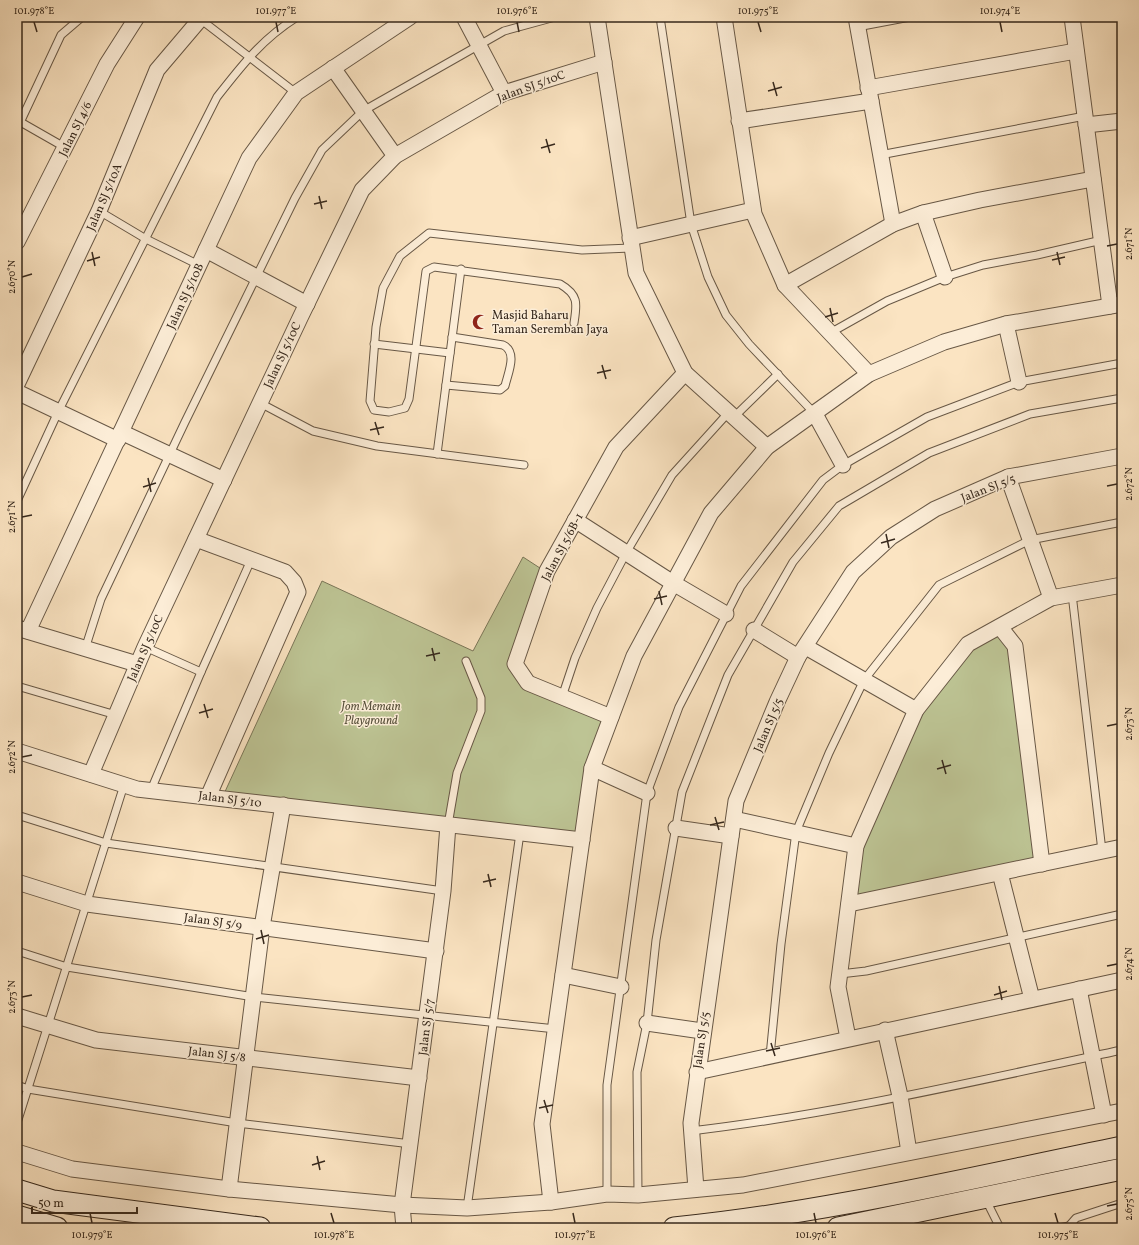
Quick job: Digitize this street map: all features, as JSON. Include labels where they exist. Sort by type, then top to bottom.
[{"type":"street","name":"Jalan SJ 4/6","points":[[17,242],[66,148],[107,64],[137,17]]},
{"type":"street","name":"Jalan SJ 5/10B","points":[[22,629],[119,436],[249,158],[296,93],[410,17]]},
{"type":"street","points":[[464,17],[504,93]]},
{"type":"street","points":[[724,17],[753,210],[785,284],[869,374]]},
{"type":"street","points":[[552,1202],[542,1124],[592,768],[634,656],[711,512],[767,447],[869,374],[944,342],[1006,324],[1116,305],[1102,240],[1072,17]]},
{"type":"street","name":"Jalan SJ 5/10A","points":[[17,384],[99,211],[157,70],[201,18]]},
{"type":"street","points":[[601,18],[604,62],[636,273],[685,373],[767,447]]},
{"type":"street","points":[[857,22],[892,224]]},
{"type":"street","points":[[740,121],[1076,51]]},
{"type":"street","name":"Jalan SJ 5/10C","points":[[91,774],[137,664],[362,190],[395,156],[504,93],[604,62]]},
{"type":"street","points":[[333,68],[395,156]]},
{"type":"street","points":[[1085,121],[1122,121]]},
{"type":"street","points":[[785,284],[892,224],[923,213],[980,200],[1093,179]]},
{"type":"street","points":[[631,243],[691,224],[753,210]]},
{"type":"street","points":[[923,213],[945,277]]},
{"type":"street","points":[[206,250],[307,304]]},
{"type":"street","points":[[1006,324],[1019,382]]},
{"type":"street","name":"Jalan SJ 5/6B-1","points":[[611,717],[528,683],[515,664],[547,571],[616,447],[685,373]]},
{"type":"street","points":[[17,392],[58,412],[170,455],[224,480]]},
{"type":"street","points":[[815,414],[843,465]]},
{"type":"street","name":"Jalan SJ 5/5","points":[[696,1189],[691,1122],[702,1031],[736,801],[777,702],[802,652],[853,572],[891,537],[935,509],[1008,477],[1122,456]]},
{"type":"street","points":[[1008,477],[1051,598]]},
{"type":"street","points":[[575,520],[673,583],[726,614]]},
{"type":"street","points":[[196,539],[285,572],[294,582],[298,592],[208,797]]},
{"type":"street","points":[[848,1038],[838,987],[856,846],[916,710],[968,644],[1051,598],[1122,585]]},
{"type":"street","points":[[1000,627],[1015,646],[1042,864]]},
{"type":"street","points":[[22,629],[137,664]]},
{"type":"street","points":[[754,630],[864,680],[916,710]]},
{"type":"street","name":"Jalan SJ 5/10","points":[[17,751],[137,789],[582,840]]},
{"type":"street","points":[[592,768],[648,794]]},
{"type":"street","points":[[229,1189],[262,928],[283,805]]},
{"type":"street","points":[[734,818],[856,846]]},
{"type":"street","name":"Jalan SJ 5/7","points":[[404,1228],[402,1205],[436,951],[443,891],[448,825]]},
{"type":"street","points":[[676,828],[731,836]]},
{"type":"street","points":[[849,904],[1122,847]]},
{"type":"street","points":[[1000,873],[1032,999]]},
{"type":"street","name":"Jalan SJ 5/9","points":[[17,882],[86,904],[436,951]]},
{"type":"street","points":[[563,975],[621,987]]},
{"type":"street","points":[[697,1072],[848,1038],[1122,980]]},
{"type":"street","points":[[1078,989],[1104,1115]]},
{"type":"street","name":"Jalan SJ 5/8","points":[[17,1016],[96,1040],[420,1078]]},
{"type":"street","points":[[647,1023],[702,1031]]},
{"type":"street","points":[[885,1030],[900,1096],[909,1152]]},
{"type":"street","points":[[17,1152],[72,1169],[229,1189],[402,1205],[467,1208],[552,1202],[607,1194],[638,1195],[743,1185],[1122,1111]]},
{"type":"street","points":[[674,1228],[723,1223],[815,1209],[1122,1147]]},
{"type":"street","points":[[838,1228],[1122,1169]]},
{"type":"street","points":[[17,1190],[54,1201],[260,1228]]},
{"type":"street","points":[[17,1216],[57,1228]]},
{"type":"lane","points":[[17,129],[19,120],[61,35],[82,17]]},
{"type":"lane","points":[[17,501],[58,412],[217,97],[248,57],[280,28],[297,17]]},
{"type":"lane","points":[[85,648],[101,599],[295,198],[322,150],[363,111],[504,31],[555,17]]},
{"type":"lane","points":[[660,17],[691,224],[708,277],[726,315],[749,344],[815,414]]},
{"type":"lane","points":[[857,22],[910,17]]},
{"type":"lane","points":[[201,18],[248,57],[296,93]]},
{"type":"lane","points":[[19,120],[66,148]]},
{"type":"lane","points":[[880,155],[1085,121]]},
{"type":"lane","points":[[99,211],[146,239],[199,265]]},
{"type":"lane","points":[[574,323],[577,304],[571,290],[560,284],[434,267],[426,271],[409,399],[406,408],[389,412],[374,410],[370,401],[374,344],[383,288],[400,256],[429,233],[582,250],[631,243]]},
{"type":"lane","points":[[830,333],[887,301],[945,277],[983,265],[1037,255],[1102,240]]},
{"type":"lane","points":[[437,454],[461,270]]},
{"type":"lane","points":[[446,384],[500,390],[505,386],[512,354],[509,349],[503,345],[452,337]]},
{"type":"lane","points":[[374,344],[450,353]]},
{"type":"lane","points":[[607,1194],[607,1085],[648,794],[679,707],[741,586],[823,480],[843,465],[927,417],[1019,382],[1122,363]]},
{"type":"lane","points":[[562,697],[575,658],[597,608],[626,553],[672,475],[731,415],[778,374]]},
{"type":"lane","points":[[638,1195],[637,1072],[647,1023],[656,940],[682,792],[728,675],[793,562],[839,506],[929,453],[1030,414],[1122,398]]},
{"type":"lane","points":[[260,403],[313,431],[377,446],[524,465]]},
{"type":"lane","points":[[770,1056],[781,944],[796,832],[829,753],[864,680],[939,585],[1030,540],[1122,522]]},
{"type":"lane","points":[[151,790],[251,560]]},
{"type":"lane","points":[[1072,594],[1102,851]]},
{"type":"lane","points":[[145,647],[201,672]]},
{"type":"lane","points":[[448,825],[457,773],[481,711],[481,698],[466,661]]},
{"type":"lane","points":[[17,686],[116,715]]},
{"type":"lane","points":[[17,1123],[124,784]]},
{"type":"lane","points":[[17,815],[106,843],[272,868],[443,891]]},
{"type":"lane","points":[[467,1208],[483,1086],[494,1022],[520,833]]},
{"type":"lane","points":[[840,974],[866,971],[1122,914]]},
{"type":"lane","points":[[17,950],[66,967],[254,997],[556,1029]]},
{"type":"lane","points":[[691,1131],[752,1124],[900,1096],[1122,1050]]},
{"type":"lane","points":[[17,1085],[28,1089],[237,1124],[411,1144]]},
{"type":"lane","points":[[985,1197],[1000,1228]]},
{"type":"lane","points":[[1059,1228],[1070,1227],[1076,1218],[1122,1203]]},
{"type":"green space","name":"Jom Memain Playground","points":[[523,557],[543,570],[512,664],[527,685],[607,718],[579,837],[223,796],[322,581],[473,651]]},
{"type":"green space","points":[[1000,630],[1014,647],[1040,862],[851,901],[857,846],[906,737],[969,646]]},
{"type":"place","name":"Masjid Baharu Taman Seremban Jaya","points":[[480,322]]}]
